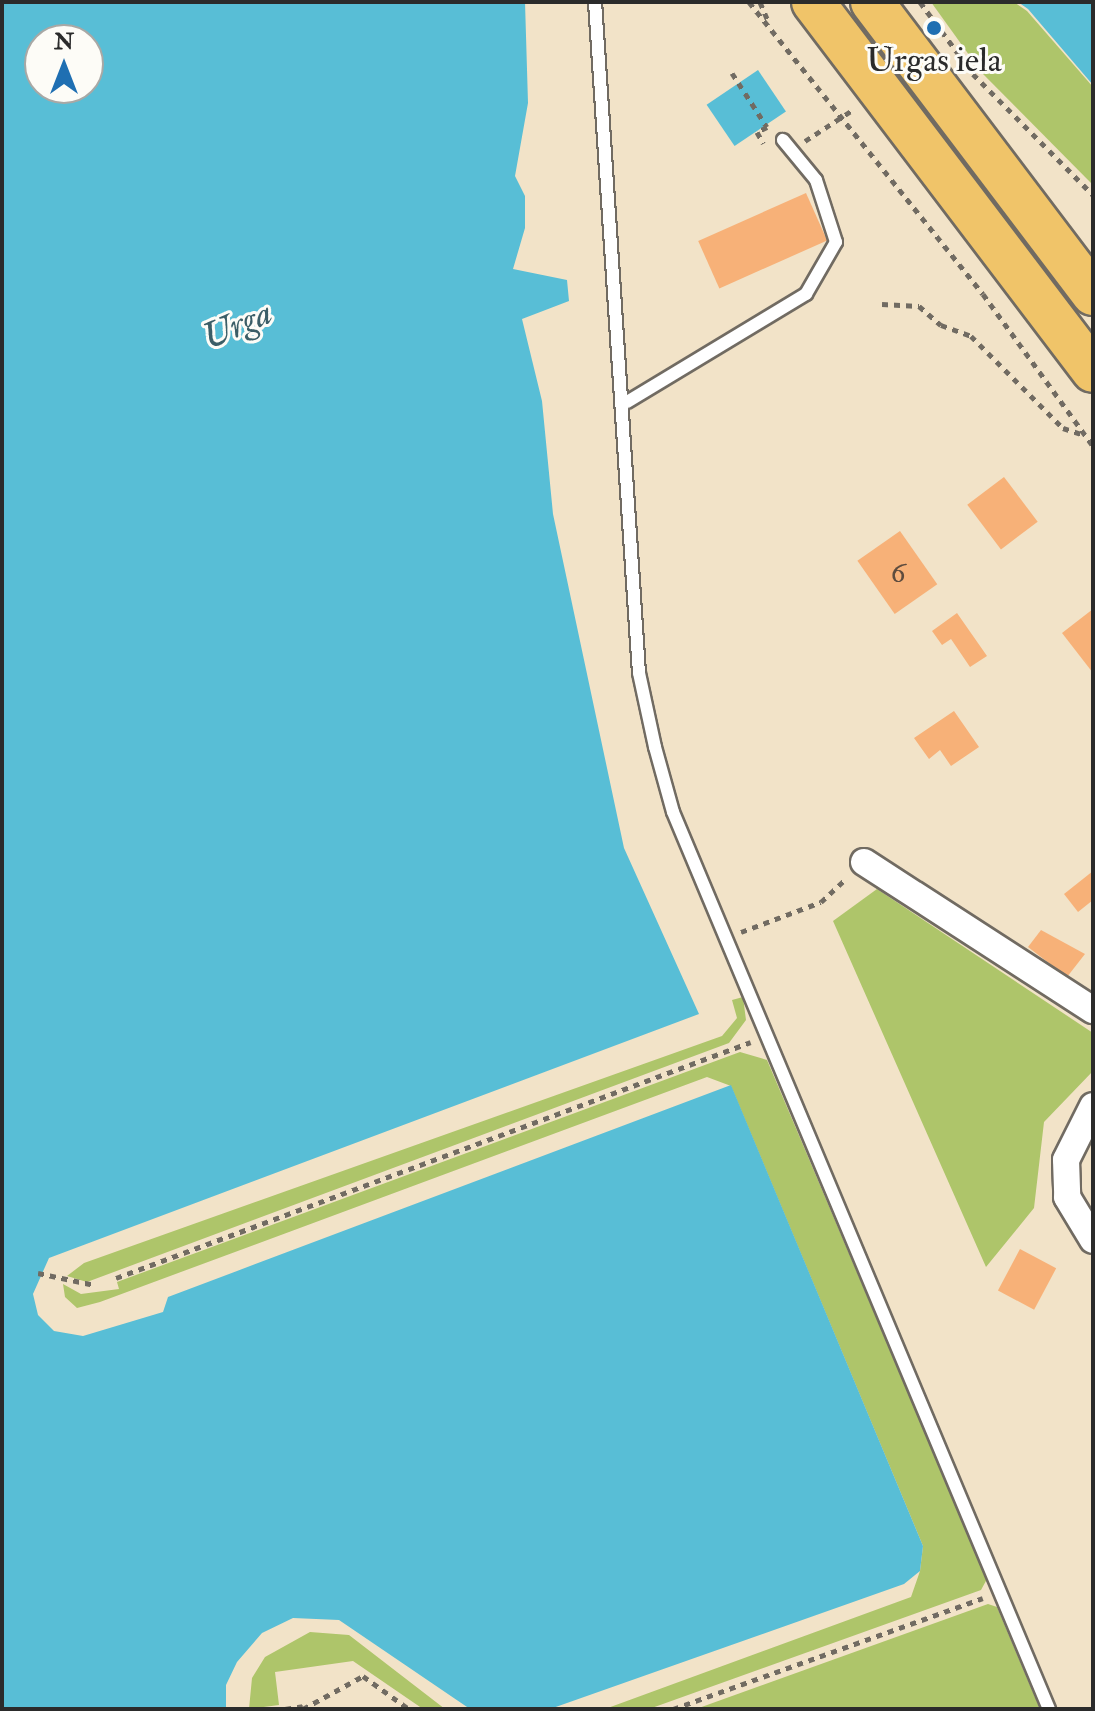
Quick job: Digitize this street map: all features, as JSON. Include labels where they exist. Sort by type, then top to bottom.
[{"type":"highway","points":[[813,2],[1093,371]]},
{"type":"highway","points":[[872,2],[1093,294]]},
{"type":"street","points":[[864,862],[1093,1010]]},
{"type":"street","points":[[1093,1106],[1066,1160],[1067,1197],[1093,1240]]},
{"type":"lane","points":[[595,2],[627,402],[639,673],[673,812],[1049,1709]]},
{"type":"lane","points":[[627,402],[806,294],[836,242],[816,180],[783,140]]},
{"type":"path","points":[[749,2],[839,119],[983,294],[1093,446]]},
{"type":"path","points":[[760,2],[773,32]]},
{"type":"path","points":[[920,2],[973,74],[1093,195]]},
{"type":"path","points":[[732,73],[767,127],[759,136]]},
{"type":"path","points":[[803,143],[855,109]]},
{"type":"path","points":[[882,304],[919,306],[941,325],[971,336],[1063,428],[1085,435]]},
{"type":"path","points":[[725,938],[811,906],[864,862]]},
{"type":"path","points":[[116,1278],[767,1036]]},
{"type":"path","points":[[38,1273],[95,1285]]},
{"type":"path","points":[[673,1709],[999,1592]]},
{"type":"path","points":[[285,1709],[303,1707],[363,1676],[409,1709]]},
{"type":"green space","points":[[931,2],[1014,2],[1027,11],[1093,87],[1093,185],[982,73]]},
{"type":"green space","points":[[877,889],[1093,1033],[1093,1071],[1044,1122],[1034,1208],[986,1267],[833,921]]},
{"type":"green space","points":[[743,997],[746,1020],[729,1043],[87,1282],[67,1276],[84,1263],[722,1036],[737,1018],[732,1000]]},
{"type":"green space","points":[[740,1052],[767,1060],[987,1579],[981,1590],[649,1709],[605,1709],[911,1597],[920,1571],[923,1546],[731,1086],[707,1077],[100,1302],[77,1308],[65,1297],[63,1284],[81,1294],[119,1289],[117,1282]]},
{"type":"green space","points":[[988,1604],[997,1607],[1040,1709],[696,1709]]},
{"type":"green space","points":[[310,1632],[349,1635],[445,1709],[423,1709],[353,1661],[275,1672],[279,1705],[249,1709],[252,1678],[265,1657]]},
{"type":"water","name":"Urga","points":[[2,2],[525,2],[528,103],[515,176],[525,196],[525,228],[513,269],[567,280],[569,301],[522,319],[542,401],[553,514],[624,848],[699,1014],[49,1258],[33,1294],[38,1315],[54,1331],[83,1336],[163,1312],[168,1297],[731,1085],[923,1546],[920,1571],[904,1584],[550,1709],[470,1709],[339,1620],[293,1618],[262,1633],[237,1662],[226,1685],[226,1709],[2,1709]]},
{"type":"water","points":[[1018,2],[1093,2],[1093,85],[1028,9]]},
{"type":"water","points":[[758,70],[786,111],[735,146],[707,105]]},
{"type":"building","points":[[806,193],[827,241],[719,288],[698,241]]},
{"type":"building","points":[[1004,477],[1038,522],[1001,549],[967,505]]},
{"type":"building","points":[[900,531],[937,584],[895,614],[857,561]]},
{"type":"building","points":[[1093,609],[1093,673],[1062,633]]},
{"type":"building","points":[[957,613],[987,656],[970,667],[951,639],[942,645],[932,631]]},
{"type":"building","points":[[954,711],[979,747],[951,766],[940,750],[929,759],[914,738]]},
{"type":"building","points":[[1093,871],[1093,900],[1078,912],[1064,894]]},
{"type":"building","points":[[1041,930],[1085,954],[1067,977],[1028,947]]},
{"type":"building","points":[[1020,1249],[1056,1268],[1034,1310],[998,1290]]},
{"type":"place","name":"Urgas iela","points":[[934,28]]}]
